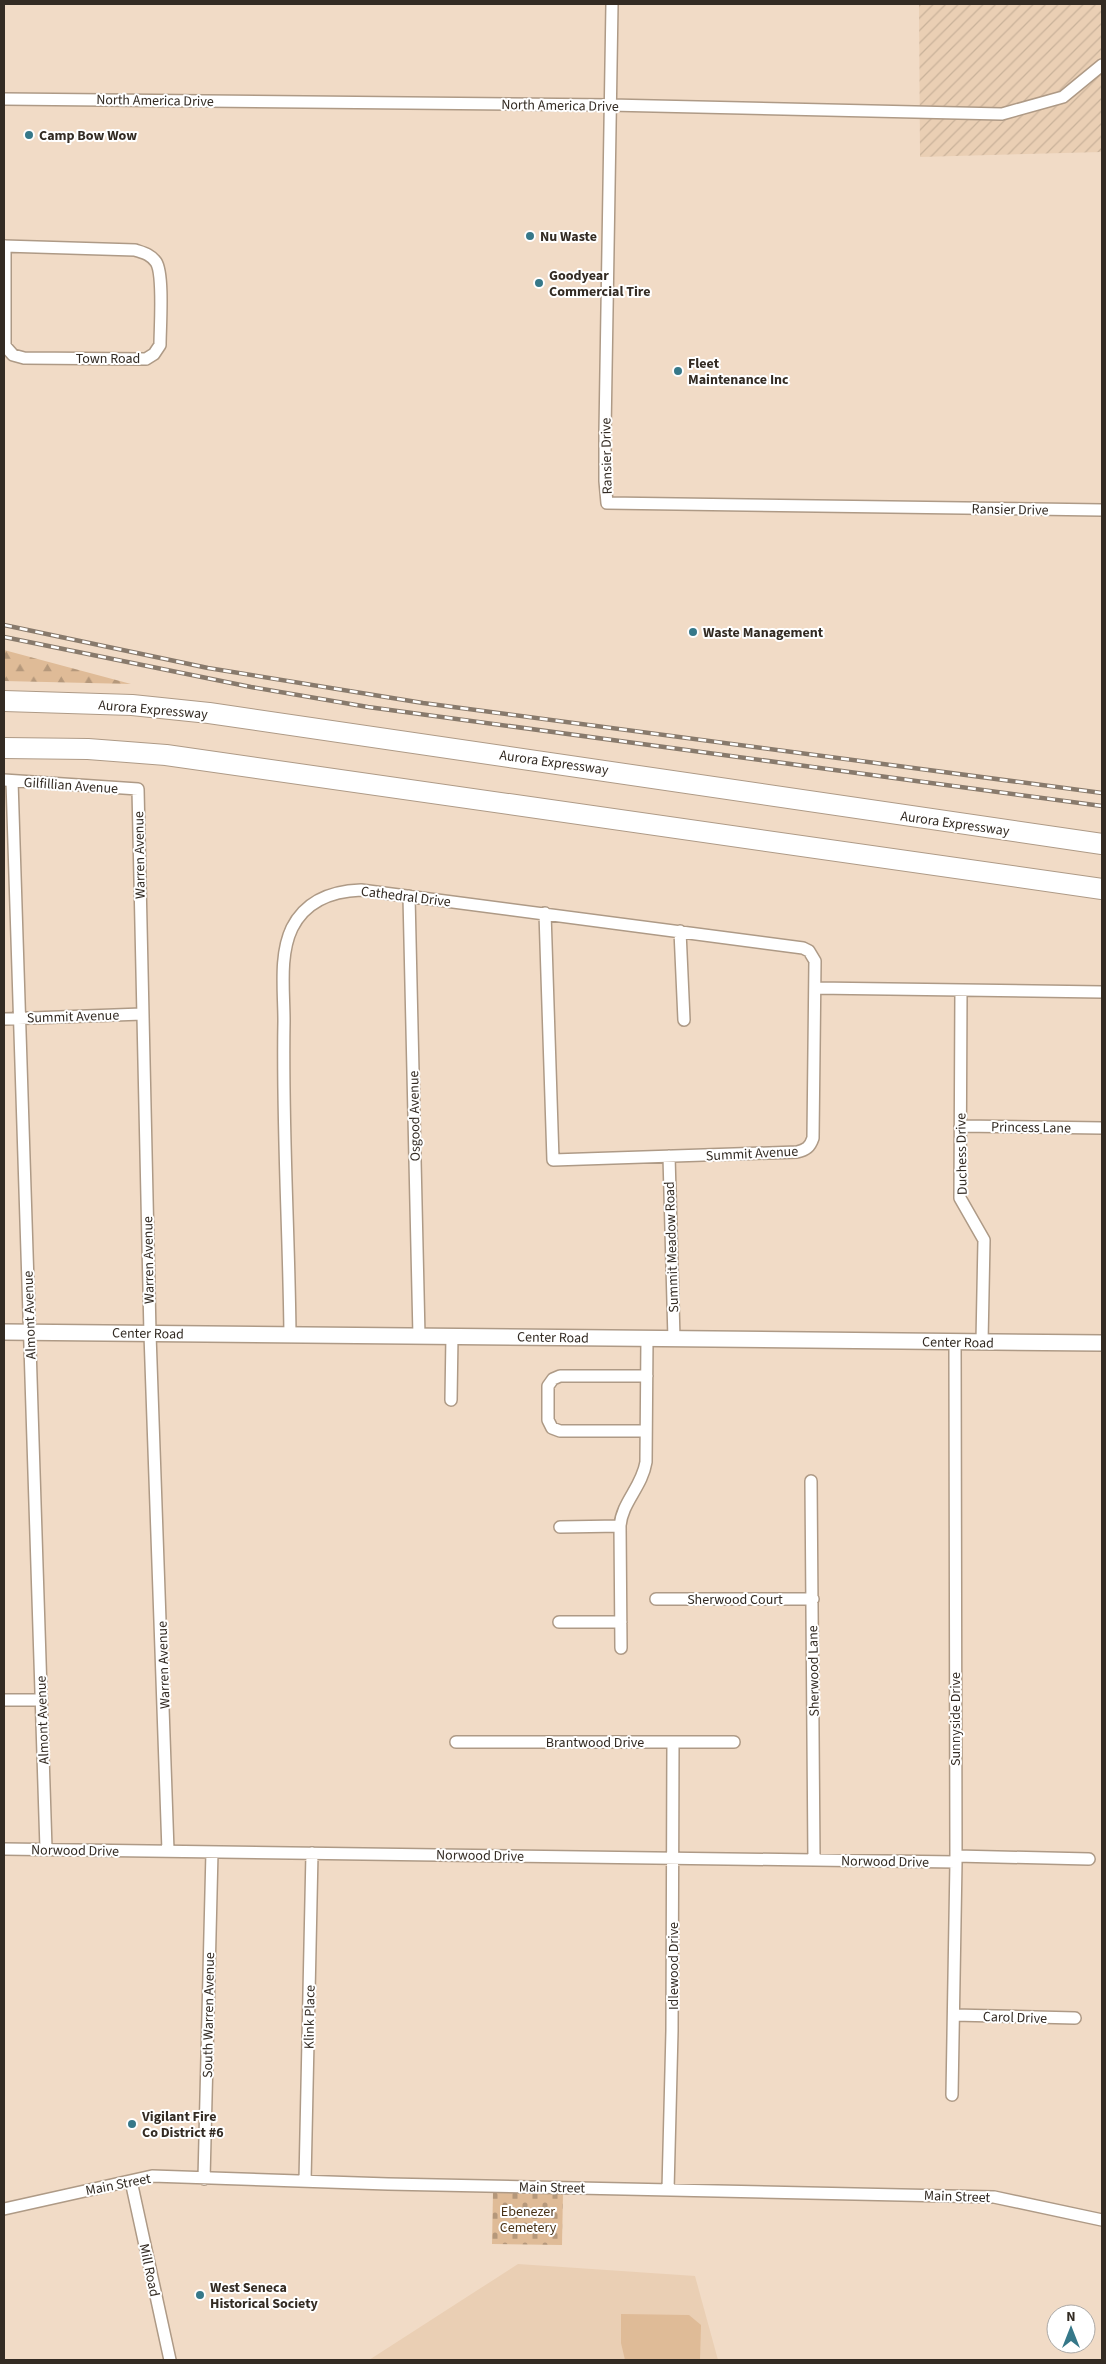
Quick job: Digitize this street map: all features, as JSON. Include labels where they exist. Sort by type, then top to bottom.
[{"type":"highway","name":"Aurora Expressway","points":[[4,701],[132,705],[209,713],[1102,844]]},
{"type":"highway","points":[[4,748],[88,749],[166,755],[1102,889]]},
{"type":"main road","name":"Center Road","points":[[4,1332],[1102,1343]]},
{"type":"street","name":"Ransier Drive","points":[[612,4],[604,481],[607,502],[1102,510]]},
{"type":"street","name":"North America Drive","points":[[4,99],[610,105],[1002,114],[1063,97],[1102,65]]},
{"type":"street","name":"Town Road","points":[[4,246],[136,250],[149,254],[157,263],[160,275],[160,345],[154,354],[146,359],[24,358],[13,355],[5,346],[4,246]]},
{"type":"street","name":"Gilfillian Avenue","points":[[8,781],[138,789]]},
{"type":"street","name":"Almont Avenue","points":[[8,781],[19,1018],[46,1849]]},
{"type":"street","name":"Warren Avenue","points":[[138,789],[150,1334],[168,1851]]},
{"type":"street","name":"Cathedral Drive","points":[[290,1335],[283,1059],[285,953],[293,926],[310,906],[322,898],[337,892],[361,890],[803,948],[809,951],[815,962],[815,988]]},
{"type":"street","name":"Osgood Avenue","points":[[409,896],[419,1336]]},
{"type":"street","name":"Summit Avenue","points":[[545,913],[553,1160],[797,1152],[807,1149],[813,1138],[815,988]]},
{"type":"street","points":[[680,931],[684,1020]]},
{"type":"street","points":[[815,988],[1102,992]]},
{"type":"street","name":"Duchess Drive","points":[[961,990],[960,1198],[984,1240],[982,1342]]},
{"type":"street","name":"Summit Avenue","points":[[4,1019],[142,1014]]},
{"type":"street","name":"Princess Lane","points":[[960,1126],[1102,1128]]},
{"type":"street","name":"Summit Meadow Road","points":[[669,1156],[674,1339]]},
{"type":"street","points":[[451,1400],[452,1336]]},
{"type":"street","points":[[621,1648],[620,1526],[621,1515],[643,1477],[646,1431],[647,1338]]},
{"type":"street","name":"Sunnyside Drive","points":[[952,2096],[956,1859],[956,1342]]},
{"type":"street","points":[[646,1431],[560,1431],[552,1428],[548,1420],[548,1386],[553,1379],[560,1376],[647,1376]]},
{"type":"street","name":"Sherwood Lane","points":[[811,1481],[814,1860]]},
{"type":"street","points":[[560,1527],[620,1526]]},
{"type":"street","name":"Sherwood Court","points":[[656,1598],[813,1599]]},
{"type":"street","points":[[559,1622],[621,1622]]},
{"type":"street","points":[[4,1700],[42,1700]]},
{"type":"street","name":"Brantwood Drive","points":[[456,1742],[734,1742]]},
{"type":"street","name":"Idlewood Drive","points":[[668,2190],[673,1742]]},
{"type":"street","name":"Norwood Drive","points":[[4,1849],[814,1860],[1089,1859]]},
{"type":"street","name":"South Warren Avenue","points":[[204,2178],[212,1852]]},
{"type":"street","name":"Klink Place","points":[[305,2180],[312,1853]]},
{"type":"street","name":"Carol Drive","points":[[954,2015],[1075,2018]]},
{"type":"street","name":"Main Street","points":[[4,2209],[152,2176],[994,2197],[1102,2220]]},
{"type":"street","name":"Mill Road","points":[[131,2180],[170,2360]]},
{"type":"shaded area","points":[[919,4],[1102,4],[1102,152],[920,157]]},
{"type":"shaded area","points":[[518,2264],[695,2276],[718,2360],[369,2360]]},
{"type":"green space","points":[[4,650],[131,684],[4,681]]},
{"type":"green space","name":"Ebenezer Cemetery","points":[[493,2192],[563,2193],[562,2245],[492,2244]]},
{"type":"green space","points":[[621,2314],[689,2315],[701,2325],[700,2360],[625,2360],[621,2343]]},
{"type":"railway","points":[[4,625],[208,668],[423,703],[1102,793]]},
{"type":"railway","points":[[4,637],[251,687],[368,707],[1102,806]]},
{"type":"place","name":"Camp Bow Wow","points":[[29,135]]},
{"type":"place","name":"Nu Waste","points":[[530,236]]},
{"type":"place","name":"Goodyear Commercial Tire","points":[[539,283]]},
{"type":"place","name":"Fleet Maintenance Inc","points":[[678,371]]},
{"type":"place","name":"Waste Management","points":[[693,632]]},
{"type":"place","name":"Vigilant Fire Co District #6","points":[[132,2124]]},
{"type":"place","name":"West Seneca Historical Society","points":[[200,2295]]}]
